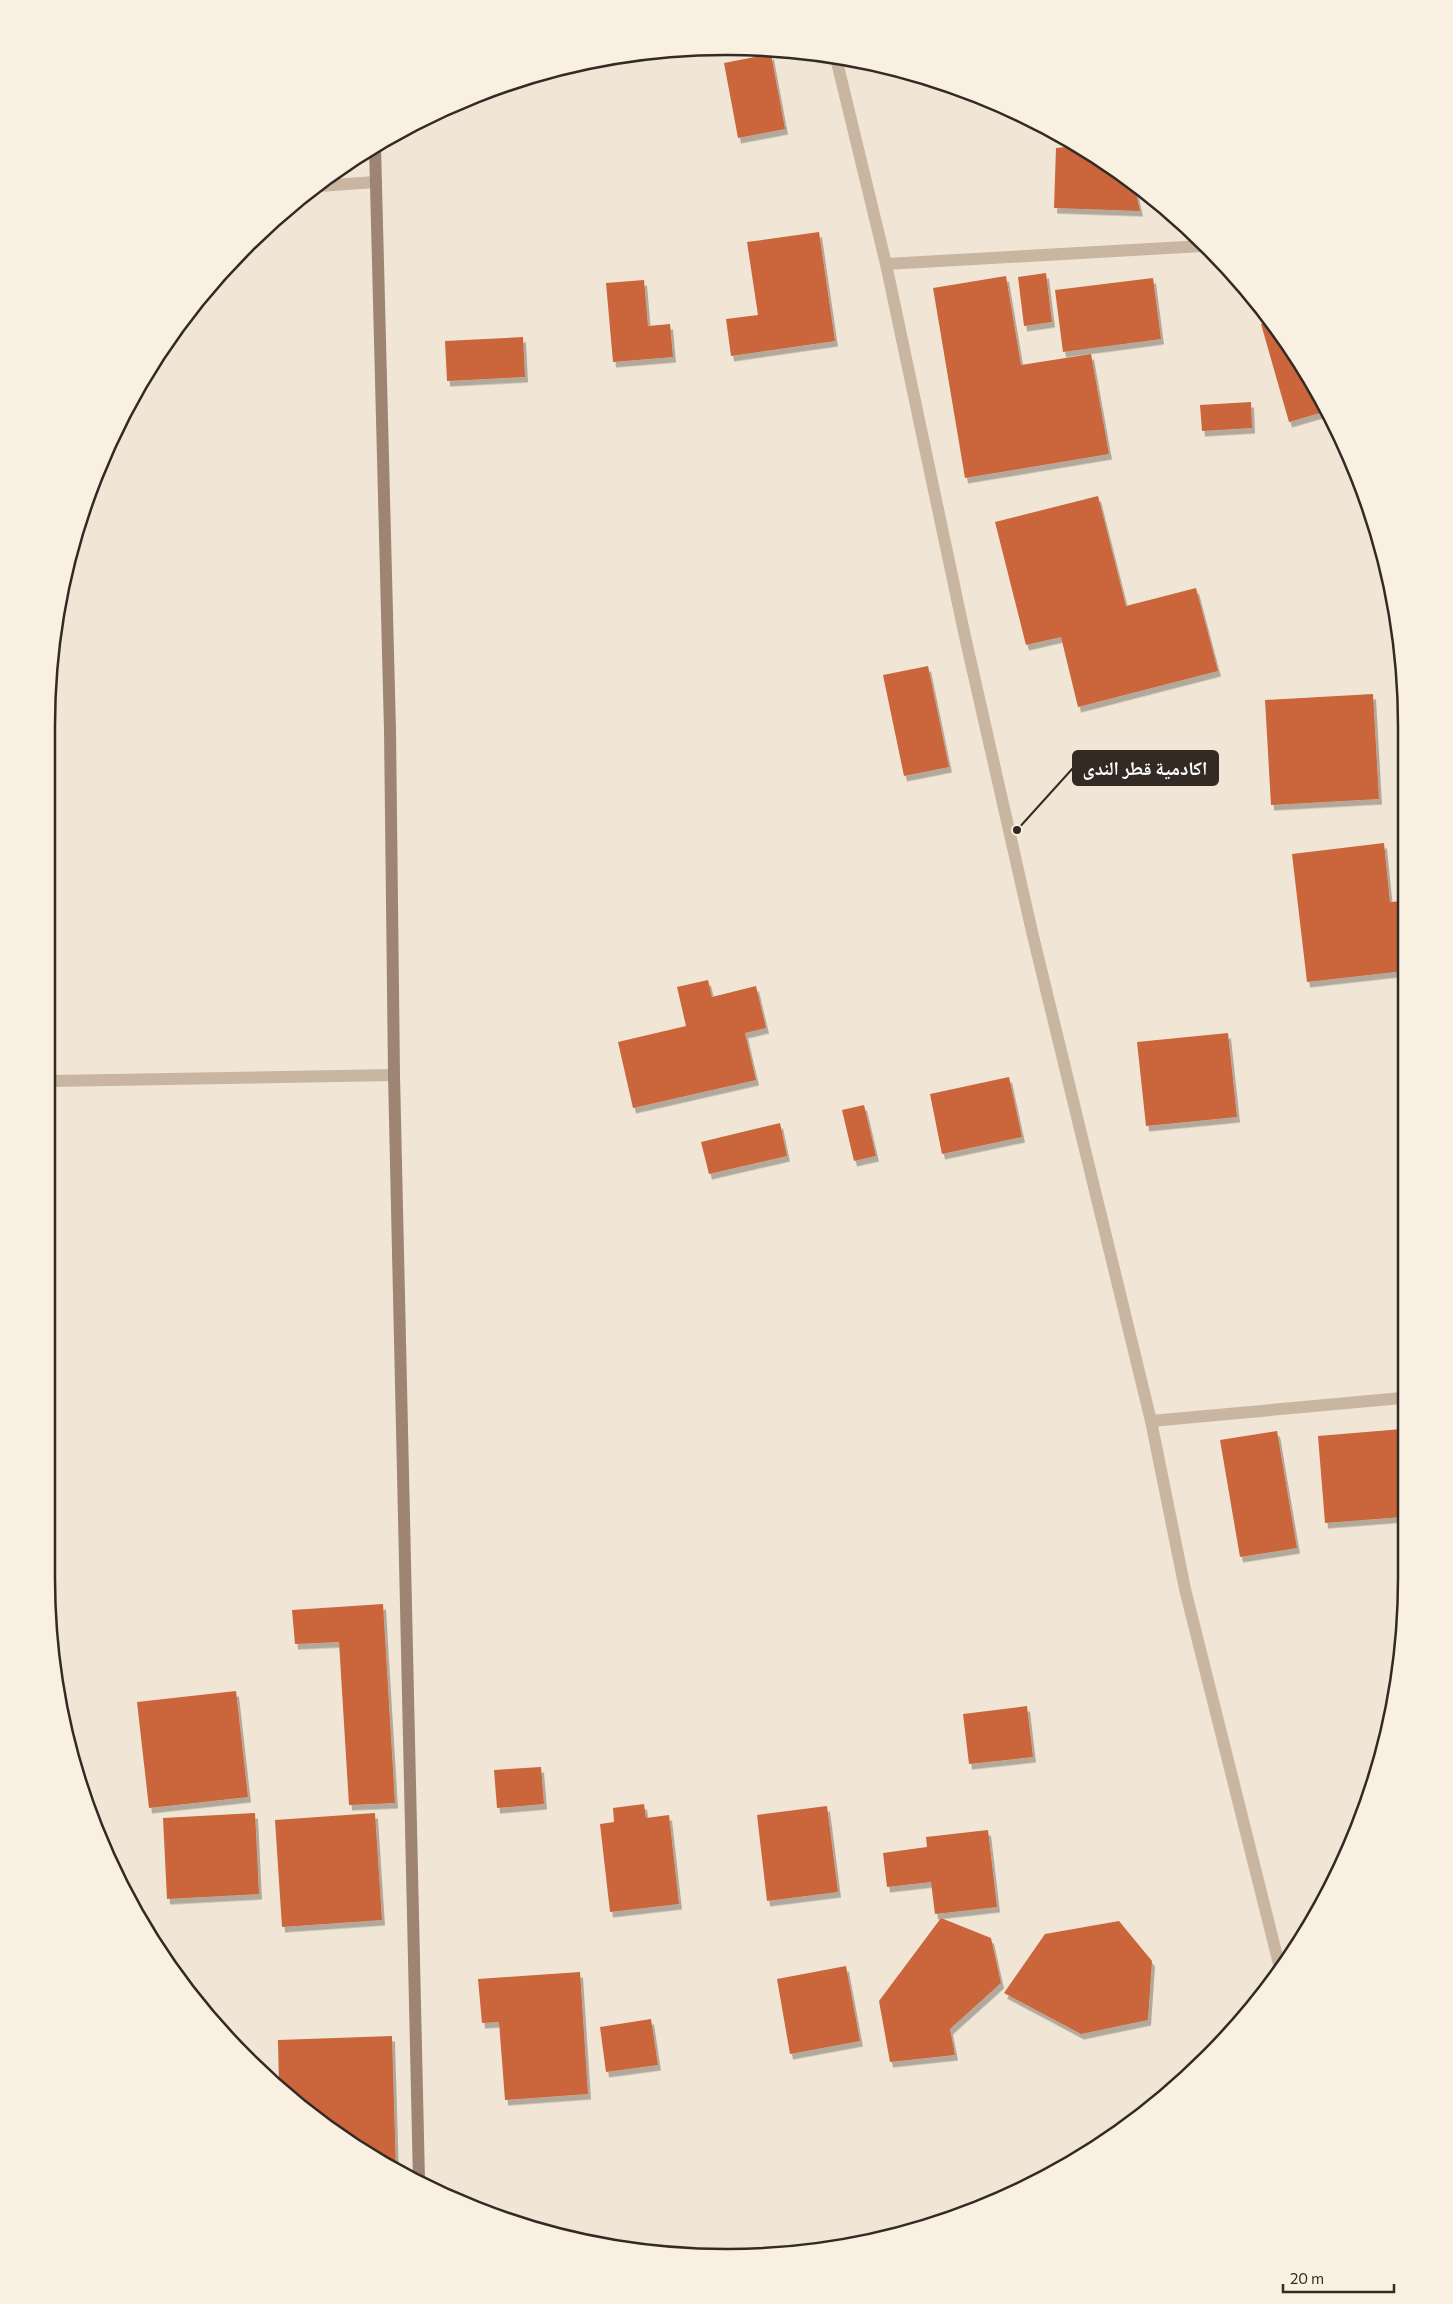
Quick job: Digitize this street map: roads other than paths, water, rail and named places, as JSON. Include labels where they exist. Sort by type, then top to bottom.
[{"type":"main road","points":[[375,155],[390,730],[394,1075],[419,2174]]},
{"type":"street","points":[[838,65],[886,264],[964,632],[1031,926],[1151,1422],[1185,1589],[1278,1960]]},
{"type":"street","points":[[330,185],[376,182]]},
{"type":"street","points":[[886,264],[1195,246]]},
{"type":"street","points":[[55,1081],[394,1075]]},
{"type":"street","points":[[1151,1422],[1398,1398]]},
{"type":"place","name":"اكادمية قطر الندى","points":[[1017,830]]}]
